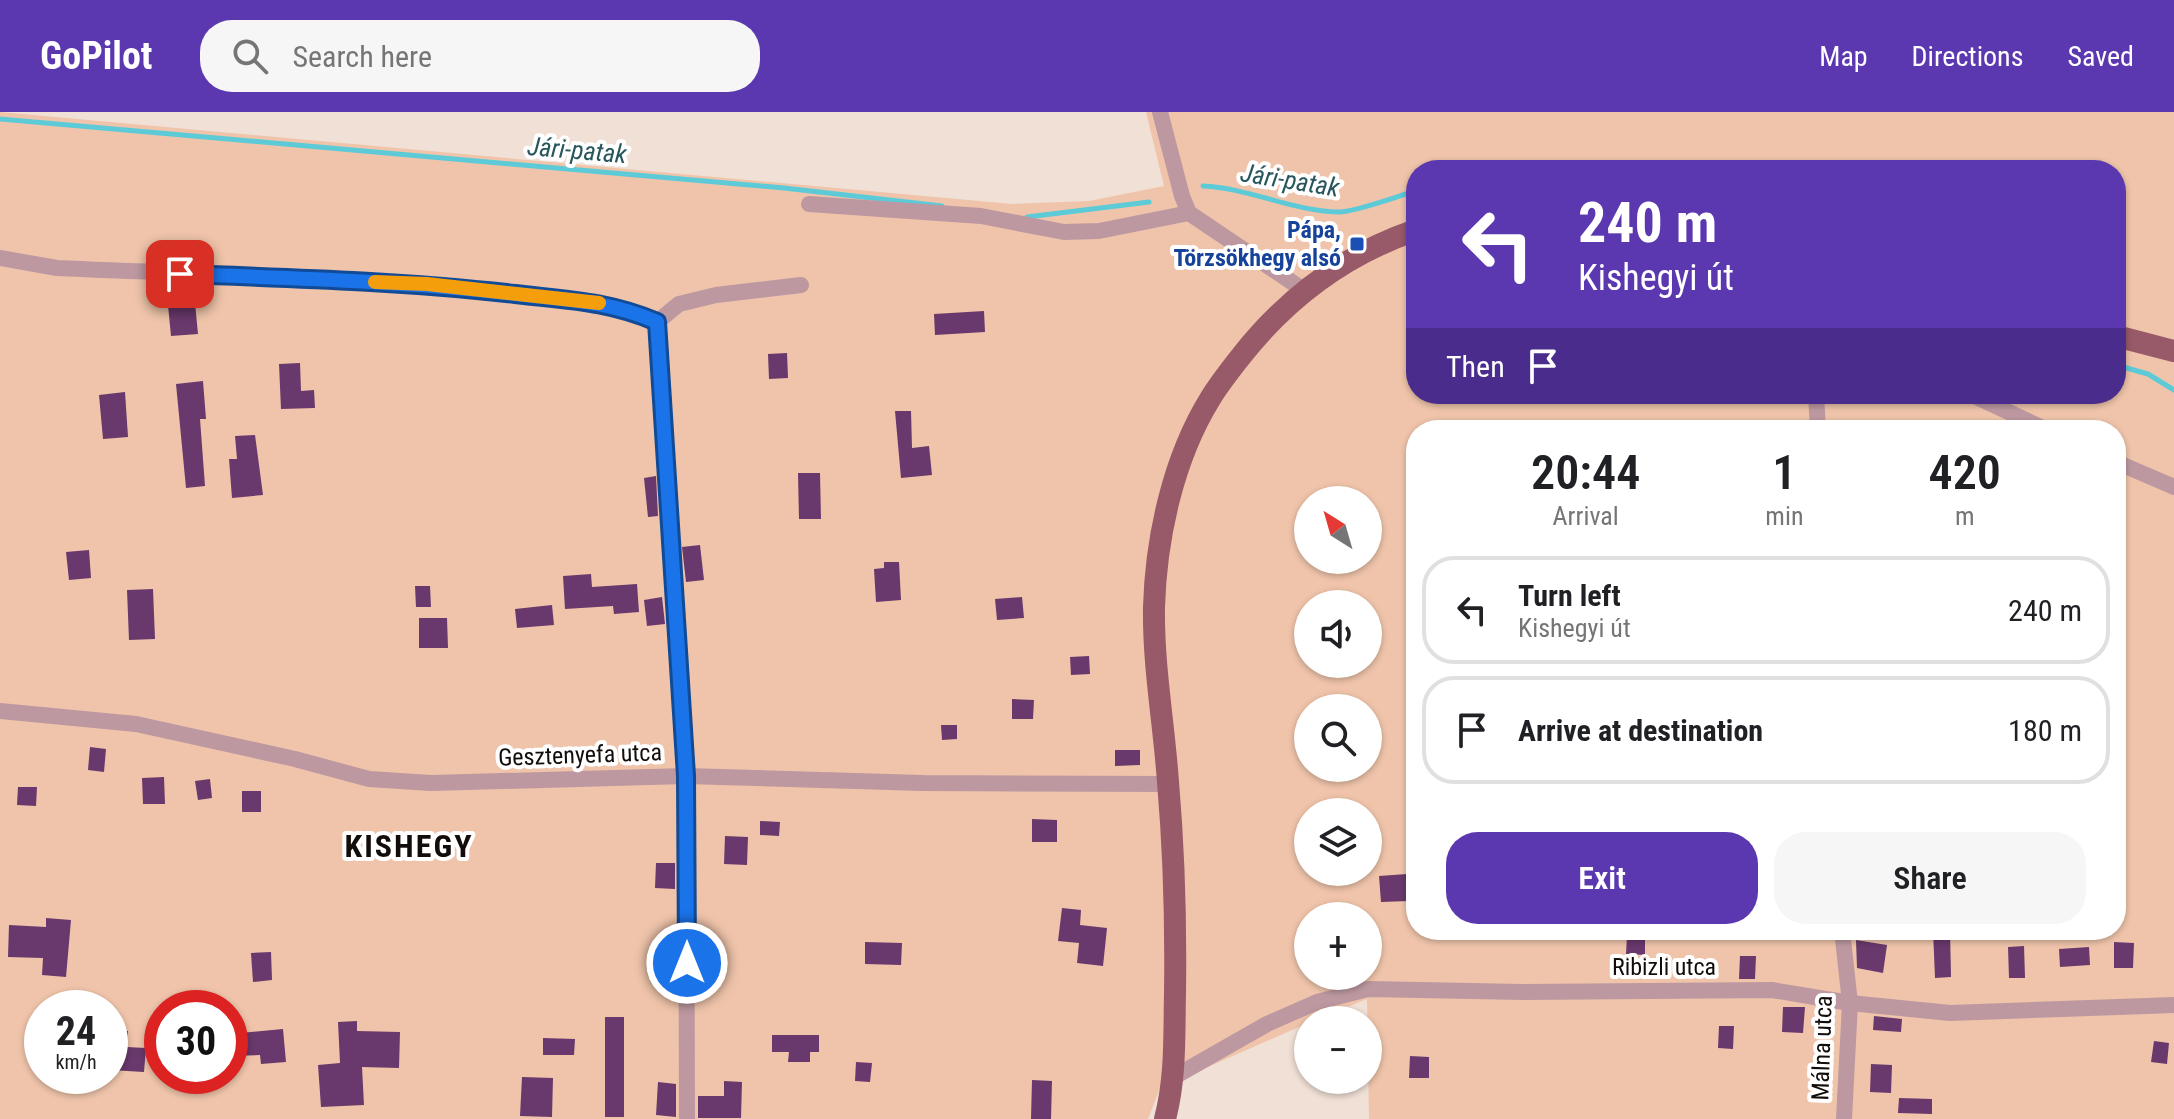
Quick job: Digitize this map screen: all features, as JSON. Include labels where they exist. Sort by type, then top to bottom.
[{"type":"main road","points":[[1165,1119],[1174,1077],[1176,927],[1154,608],[1157,561],[1174,487],[1209,400],[1265,327],[1305,291],[1346,262],[1372,247],[1406,234]]},
{"type":"main road","points":[[2126,339],[2174,351]]},
{"type":"street","points":[[1160,112],[1189,213],[1305,291]]},
{"type":"street","points":[[809,204],[981,216],[1064,232],[1099,231],[1189,213]]},
{"type":"street","points":[[0,258],[57,268],[427,284],[596,303],[627,309],[657,322]]},
{"type":"street","points":[[657,322],[679,304],[716,295],[801,285]]},
{"type":"street","points":[[657,322],[686,776],[687,1119]]},
{"type":"street","points":[[1991,404],[2026,420]]},
{"type":"street","points":[[2126,466],[2174,487]]},
{"type":"street","name":"Gesztenyefa utca","points":[[0,711],[136,724],[295,759],[369,779],[431,783],[686,776],[923,783],[1168,784]]},
{"type":"street","name":"Málna utca","points":[[1843,940],[1850,1003],[1844,1119]]},
{"type":"street","name":"Ribizli utca","points":[[1174,1077],[1267,1024],[1317,1002],[1368,989],[1523,992],[1772,990],[1850,1003],[1950,1013],[2174,1005]]},
{"type":"shaded area","points":[[0,112],[1012,204],[1089,201],[1164,186],[1146,112],[2174,112],[2174,1119],[1369,1119],[1369,1094],[1382,1094],[1382,1006],[1367,1006],[1367,999],[1350,1006],[1294,1006],[1294,1029],[1160,1088],[1148,1119],[0,1119]]},
{"type":"building","points":[[195,303],[198,334],[171,336],[168,305]]},
{"type":"building","points":[[984,311],[985,332],[935,335],[934,314]]},
{"type":"building","points":[[787,353],[788,378],[769,379],[768,354]]},
{"type":"building","points":[[300,363],[301,391],[314,390],[315,408],[281,409],[279,364]]},
{"type":"building","points":[[203,381],[206,419],[200,419],[205,486],[186,488],[176,384]]},
{"type":"building","points":[[125,392],[128,437],[103,439],[99,395]]},
{"type":"building","points":[[895,411],[911,411],[912,448],[929,446],[932,475],[901,478]]},
{"type":"building","points":[[255,435],[263,495],[232,498],[229,459],[237,459],[235,436]]},
{"type":"building","points":[[798,473],[820,473],[821,519],[799,519]]},
{"type":"building","points":[[656,476],[658,516],[648,517],[644,478]]},
{"type":"building","points":[[700,545],[704,580],[686,582],[682,547]]},
{"type":"building","points":[[89,550],[91,578],[69,580],[66,552]]},
{"type":"building","points":[[884,562],[899,562],[901,600],[876,602],[874,569],[884,568]]},
{"type":"building","points":[[591,574],[592,587],[637,584],[639,612],[614,614],[613,606],[565,609],[563,576]]},
{"type":"building","points":[[415,586],[430,586],[431,607],[416,607]]},
{"type":"building","points":[[153,589],[155,639],[129,640],[127,590]]},
{"type":"building","points":[[662,597],[665,624],[647,626],[644,600]]},
{"type":"building","points":[[1022,597],[1024,618],[997,620],[995,599]]},
{"type":"building","points":[[552,605],[554,625],[517,628],[515,609]]},
{"type":"building","points":[[419,618],[447,618],[448,648],[419,648]]},
{"type":"building","points":[[1089,656],[1090,674],[1071,675],[1070,657]]},
{"type":"building","points":[[1012,699],[1034,700],[1033,719],[1012,719]]},
{"type":"building","points":[[941,725],[957,725],[957,739],[942,740]]},
{"type":"building","points":[[90,747],[106,749],[104,772],[88,770]]},
{"type":"building","points":[[1115,750],[1140,750],[1140,765],[1115,766]]},
{"type":"building","points":[[164,777],[165,804],[143,804],[142,778]]},
{"type":"building","points":[[210,779],[212,798],[198,800],[195,781]]},
{"type":"building","points":[[18,787],[37,787],[36,806],[17,805]]},
{"type":"building","points":[[242,791],[261,791],[261,812],[242,812]]},
{"type":"building","points":[[1032,819],[1057,820],[1057,842],[1032,842]]},
{"type":"building","points":[[760,821],[780,822],[779,836],[760,835]]},
{"type":"building","points":[[725,836],[748,837],[747,865],[724,864]]},
{"type":"building","points":[[656,863],[675,863],[675,889],[655,888]]},
{"type":"building","points":[[1406,874],[1406,901],[1381,902],[1382,876]]},
{"type":"building","points":[[1062,908],[1081,910],[1080,925],[1107,928],[1103,966],[1077,963],[1079,943],[1058,941]]},
{"type":"building","points":[[46,918],[71,920],[66,977],[42,975],[43,958],[8,957],[9,925],[46,927]]},
{"type":"building","points":[[1627,940],[1645,940],[1645,955],[1626,954]]},
{"type":"building","points":[[1856,940],[1887,945],[1883,973],[1857,968]]},
{"type":"building","points":[[1933,940],[1950,940],[1951,977],[1935,978]]},
{"type":"building","points":[[865,942],[902,943],[901,965],[865,964]]},
{"type":"building","points":[[2114,942],[2134,943],[2133,968],[2114,968]]},
{"type":"building","points":[[2024,946],[2025,978],[2009,978],[2008,947]]},
{"type":"building","points":[[2089,947],[2090,965],[2060,967],[2059,949]]},
{"type":"building","points":[[271,952],[272,980],[253,982],[251,953]]},
{"type":"building","points":[[1740,956],[1756,956],[1755,979],[1739,979]]},
{"type":"building","points":[[1783,1007],[1805,1007],[1803,1033],[1782,1032]]},
{"type":"building","points":[[1874,1016],[1902,1019],[1901,1032],[1873,1030]]},
{"type":"building","points":[[605,1017],[624,1017],[624,1117],[605,1117]]},
{"type":"building","points":[[357,1021],[357,1031],[400,1032],[399,1068],[362,1067],[364,1105],[321,1107],[318,1065],[340,1063],[338,1022]]},
{"type":"building","points":[[1719,1026],[1734,1026],[1733,1049],[1718,1048]]},
{"type":"building","points":[[283,1029],[286,1062],[261,1064],[260,1055],[248,1055],[248,1032]]},
{"type":"building","points":[[772,1035],[819,1035],[819,1052],[810,1052],[810,1062],[788,1062],[789,1052],[772,1052]]},
{"type":"building","points":[[543,1038],[575,1039],[574,1055],[543,1055]]},
{"type":"building","points":[[2154,1041],[2169,1043],[2167,1064],[2151,1062]]},
{"type":"building","points":[[128,1047],[144,1048],[144,1072],[128,1071]]},
{"type":"building","points":[[1410,1056],[1429,1057],[1429,1078],[1409,1078]]},
{"type":"building","points":[[856,1062],[872,1063],[870,1082],[855,1081]]},
{"type":"building","points":[[1871,1064],[1892,1065],[1891,1093],[1870,1092]]},
{"type":"building","points":[[522,1077],[553,1078],[552,1117],[520,1116]]},
{"type":"building","points":[[1032,1080],[1052,1081],[1051,1119],[1031,1119]]},
{"type":"building","points":[[724,1081],[742,1082],[741,1118],[698,1118],[698,1096],[724,1096]]},
{"type":"building","points":[[658,1082],[676,1084],[676,1117],[656,1115]]},
{"type":"building","points":[[1899,1098],[1932,1099],[1932,1114],[1898,1113]]},
{"type":"waterway","name":"Jári-patak","points":[[0,119],[784,188],[942,206]]},
{"type":"waterway","name":"Jári-patak","points":[[1203,186],[1304,208],[1338,212],[1406,194]]},
{"type":"waterway","name":"Jári-patak","points":[[1027,217],[1149,202]]},
{"type":"waterway","name":"Jári-patak","points":[[2126,368],[2148,374],[2174,390]]},
{"type":"slow traffic","points":[[375,282],[427,284],[599,303]]},
{"type":"place","name":"Pápa, Törzsökhegy alsó","points":[[1357,244]]},
{"type":"district","name":"KISHEGY","points":[[409,846]]},
{"type":"route","points":[[180,274],[427,284],[596,303],[627,309],[657,322],[686,776],[687,963]]}]
